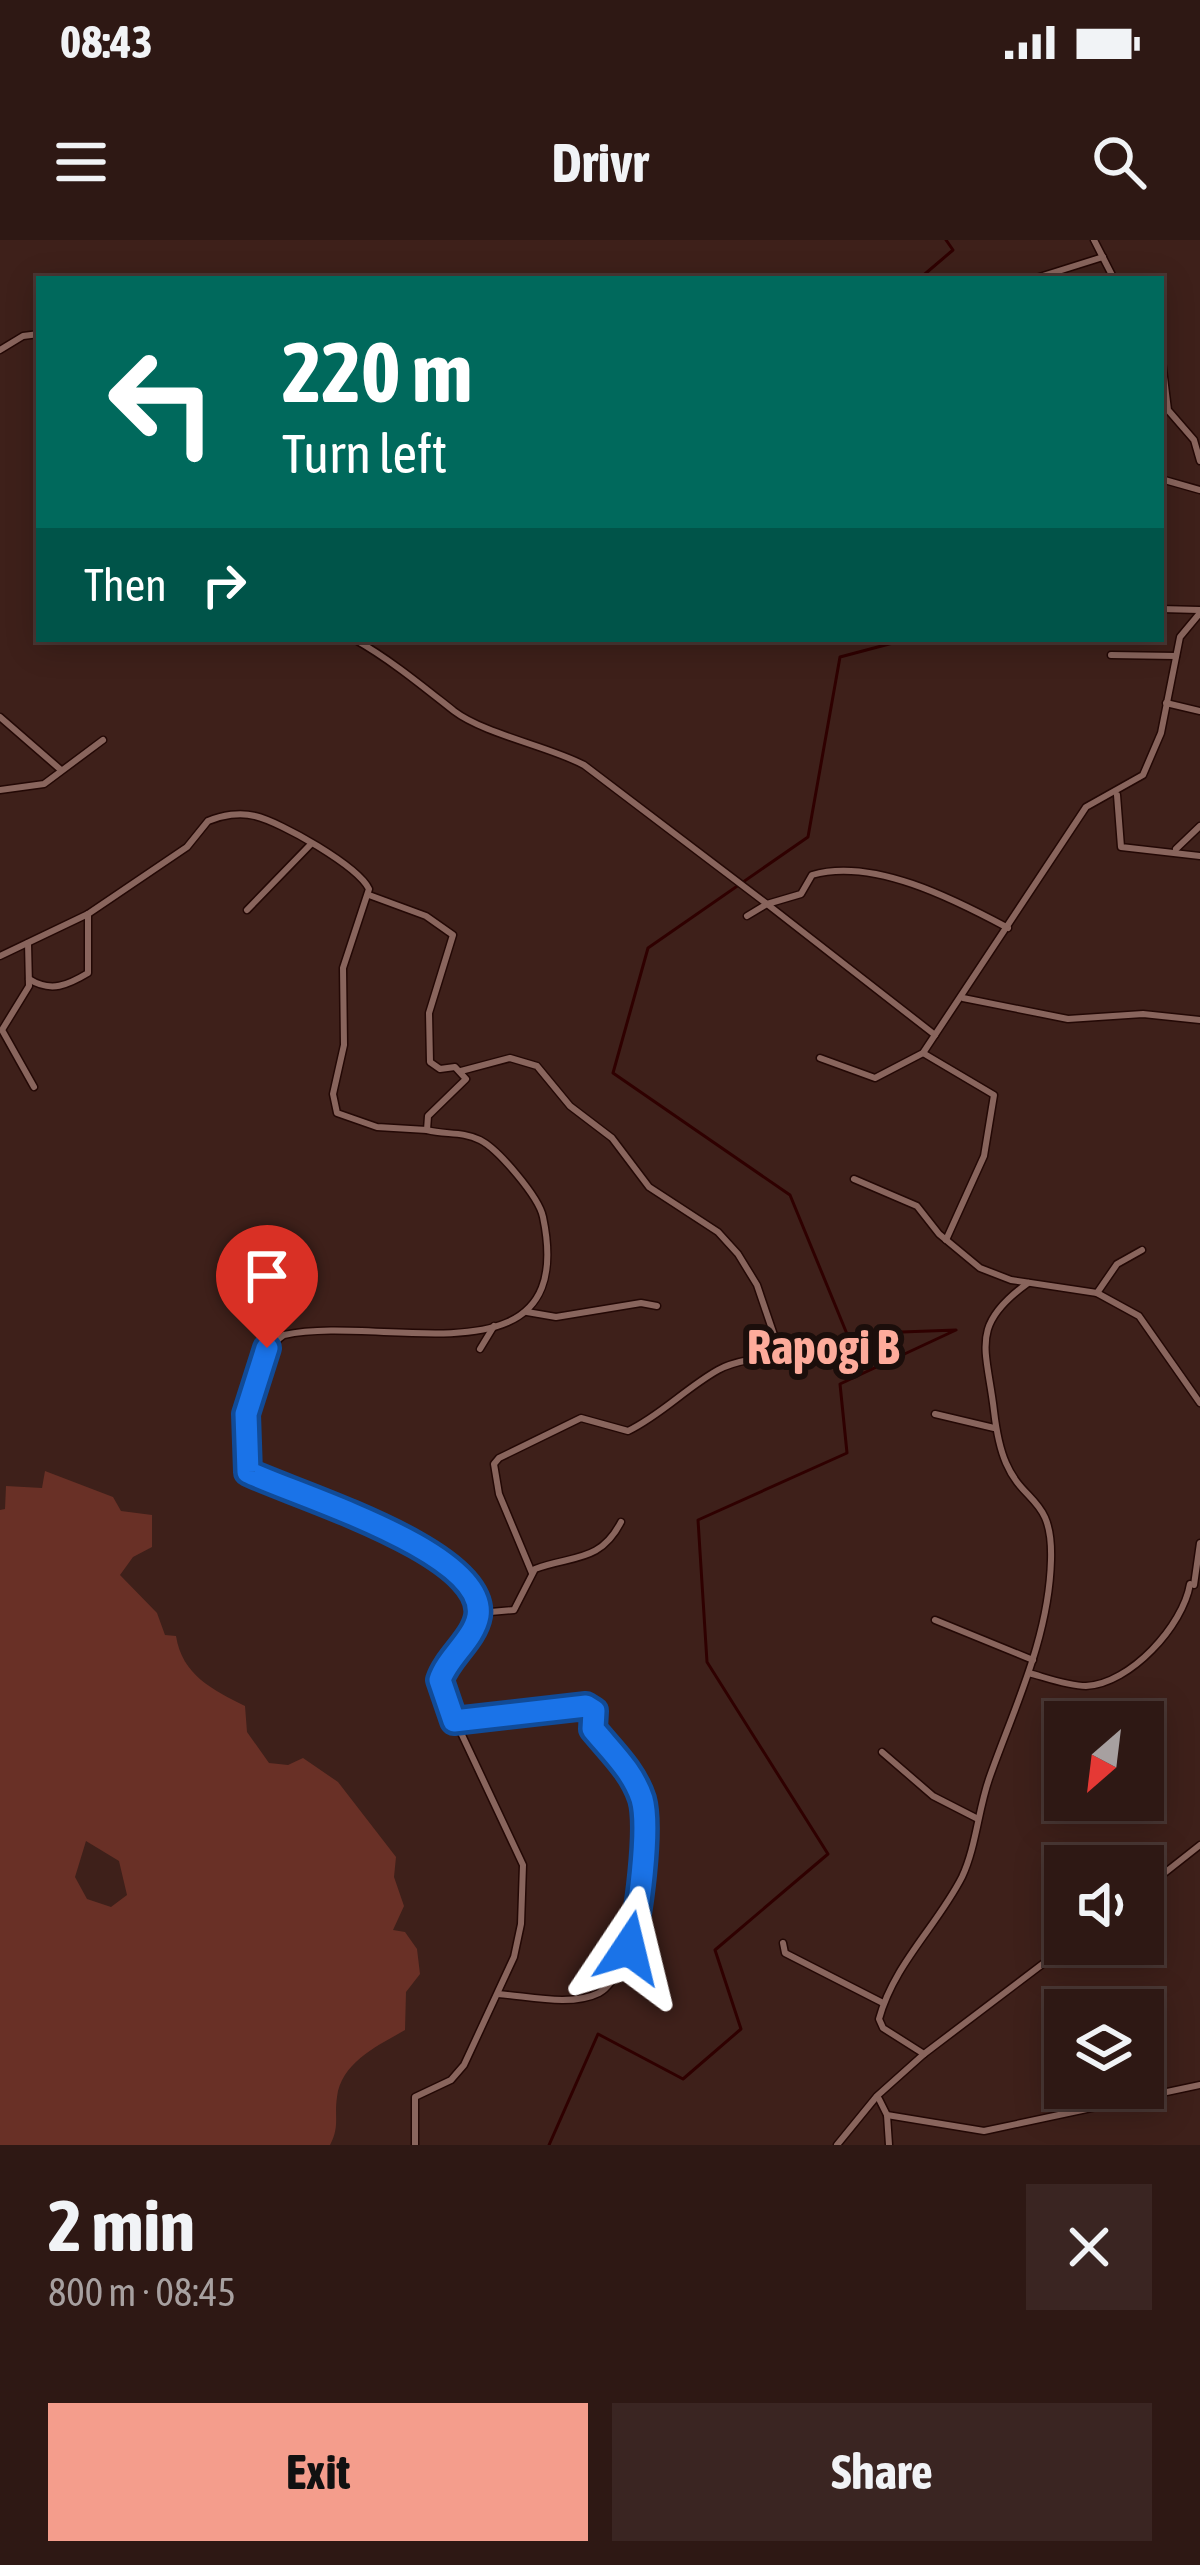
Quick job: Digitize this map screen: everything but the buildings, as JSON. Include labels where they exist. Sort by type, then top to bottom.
[{"type":"street","points":[[1094,240],[1112,276]]},
{"type":"street","points":[[1043,276],[1102,256]]},
{"type":"street","points":[[0,350],[23,335],[36,334]]},
{"type":"street","points":[[1164,377],[1168,410],[1194,440],[1200,461]]},
{"type":"street","points":[[1164,480],[1200,490]]},
{"type":"street","points":[[1164,609],[1200,612]]},
{"type":"street","points":[[820,1058],[875,1078],[922,1053],[963,998],[1086,807],[1117,794],[1143,775],[1154,758],[1180,637],[1200,612]]},
{"type":"street","points":[[359,642],[393,661],[453,710],[548,754],[584,765],[935,1035]]},
{"type":"street","points":[[1111,655],[1176,656]]},
{"type":"street","points":[[1166,703],[1200,711]]},
{"type":"street","points":[[0,717],[61,770]]},
{"type":"street","points":[[0,790],[44,784],[103,740]]},
{"type":"street","points":[[1117,794],[1121,847],[1146,853],[1176,849],[1200,856]]},
{"type":"street","points":[[0,956],[88,914],[188,847],[200,827],[215,818],[254,815],[362,877],[369,895],[344,960],[344,1045],[333,1094],[337,1113],[377,1127],[427,1130],[484,1142],[539,1201],[550,1276],[527,1312]]},
{"type":"street","points":[[1176,849],[1200,826]]},
{"type":"street","points":[[247,910],[311,844]]},
{"type":"street","points":[[747,916],[801,894],[812,875],[845,867],[956,902],[1008,928]]},
{"type":"street","points":[[369,895],[426,916],[452,935],[429,1013],[430,1062],[461,1071],[510,1058],[537,1066],[570,1106],[611,1138],[649,1187],[718,1232],[738,1254],[757,1285],[774,1335],[774,1353],[769,1357],[745,1358],[722,1367],[628,1431],[580,1418],[499,1458],[494,1464],[499,1494],[532,1573]]},
{"type":"street","points":[[29,979],[60,987],[88,973],[88,914]]},
{"type":"street","points":[[28,943],[29,979],[21,1005],[1,1030],[34,1087]]},
{"type":"street","points":[[963,998],[1068,1019],[1166,1014],[1200,1020]]},
{"type":"street","points":[[922,1053],[987,1085],[994,1095],[984,1156],[946,1240]]},
{"type":"street","points":[[427,1130],[428,1116],[465,1083],[461,1071]]},
{"type":"street","points":[[854,1179],[917,1206],[946,1240],[980,1268],[1028,1283],[1097,1293],[1150,1327],[1200,1403]]},
{"type":"street","points":[[1097,1293],[1117,1264],[1142,1250]]},
{"type":"street","points":[[924,2054],[883,2028],[883,2003],[964,1873],[1034,1660],[1052,1563],[1050,1532],[1034,1496],[1006,1464],[994,1428],[984,1334],[1010,1296],[1028,1283]]},
{"type":"street","points":[[478,1613],[460,1580],[437,1555],[388,1528],[248,1472],[246,1414],[267,1348],[284,1335],[494,1326],[527,1312],[556,1317],[641,1303],[657,1306]]},
{"type":"street","points":[[480,1349],[494,1326]]},
{"type":"street","points":[[935,1414],[994,1428]]},
{"type":"street","points":[[478,1613],[514,1610],[532,1573],[596,1553],[621,1522]]},
{"type":"street","points":[[1029,1673],[1082,1686],[1106,1682],[1130,1669],[1178,1618],[1192,1585],[1200,1543]]},
{"type":"street","points":[[415,2145],[415,2097],[451,2080],[464,2065],[498,1994],[521,1924],[523,1865],[454,1721],[440,1680],[478,1613]]},
{"type":"street","points":[[935,1620],[1034,1660]]},
{"type":"street","points":[[454,1721],[590,1707],[593,1729],[626,1767],[643,1802],[638,1915],[629,1948],[612,1981],[597,1994],[578,1998],[498,1994]]},
{"type":"street","points":[[882,1752],[933,1796],[978,1820]]},
{"type":"street","points":[[1164,1874],[1200,1846]]},
{"type":"street","points":[[783,1943],[785,1953],[883,2003]]},
{"type":"street","points":[[837,2145],[877,2096],[924,2054],[1044,1964]]},
{"type":"street","points":[[887,2115],[984,2132],[1200,2085]]},
{"type":"street","points":[[877,2096],[887,2115],[889,2145]]},
{"type":"shaded area","points":[[45,1471],[113,1497],[121,1511],[152,1515],[152,1547],[133,1557],[120,1575],[157,1613],[165,1635],[176,1636],[192,1671],[245,1706],[247,1732],[269,1763],[288,1765],[303,1758],[338,1782],[396,1857],[394,1877],[404,1906],[393,1930],[405,1932],[417,1949],[420,1974],[406,1992],[405,2030],[362,2057],[345,2074],[330,2145],[0,2145],[0,1510],[5,1509],[6,1486],[42,1488]],"holes":[[[86,1841],[119,1861],[127,1895],[111,1907],[87,1899],[75,1877]]]},
{"type":"waterway","points":[[923,276],[953,250],[946,240]]},
{"type":"waterway","points":[[549,2145],[598,2034],[683,2079],[741,2029],[715,1950],[828,1854],[707,1662],[698,1520],[847,1453],[840,1384],[956,1330],[847,1334],[790,1195],[613,1073],[648,948],[808,837],[840,657],[897,642]]},
{"type":"district","name":"Rapogi B","points":[[823,1347]]},
{"type":"route","points":[[267,1348],[246,1414],[248,1472],[388,1528],[451,1567],[478,1613],[440,1680],[454,1721],[586,1706],[594,1711],[593,1729],[626,1767],[643,1802],[638,1915],[629,1948]]}]
